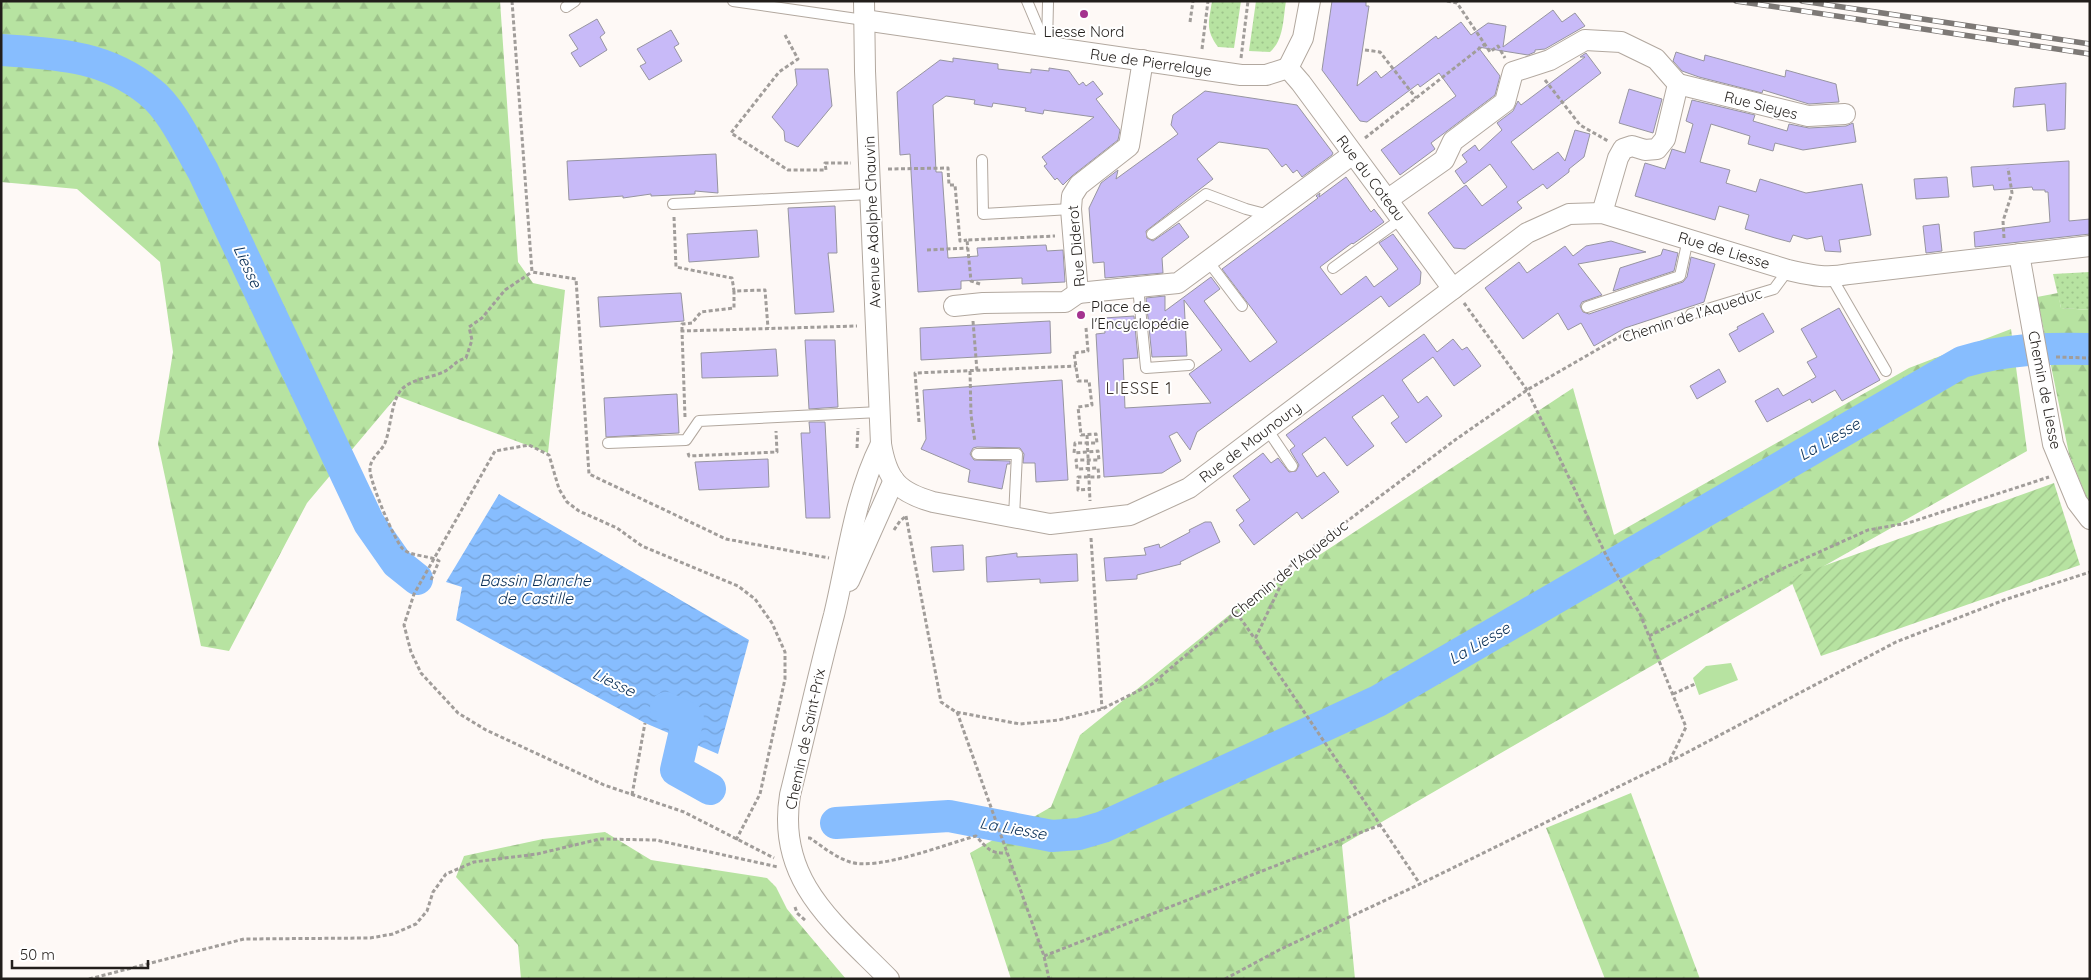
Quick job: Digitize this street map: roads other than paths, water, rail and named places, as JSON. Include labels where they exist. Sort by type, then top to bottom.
[{"type":"street","points":[[1288,68],[1303,38],[1310,1]]},
{"type":"street","name":"Rue de Pierrelaye","points":[[864,11],[1046,46],[1241,75],[1266,75],[1288,68]]},
{"type":"street","name":"Avenue Adolphe Chauvin","points":[[864,11],[881,444]]},
{"type":"street","points":[[1387,200],[1444,160],[1453,141],[1505,102],[1514,72],[1550,60],[1585,40],[1621,42],[1656,60],[1678,84],[1665,140],[1657,149],[1645,150],[1632,146],[1623,149],[1618,158],[1602,213]]},
{"type":"street","name":"Rue Diderot","points":[[1143,60],[1129,146],[1080,185],[1065,209],[1078,293],[1178,283],[1353,154]]},
{"type":"street","name":"Rue du Coteau","points":[[1288,68],[1302,83],[1453,289]]},
{"type":"street","name":"Rue Sieyes","points":[[1678,84],[1808,116],[1845,114]]},
{"type":"street","name":"Rue de Liesse","points":[[1602,213],[1788,270],[1818,277],[1840,276]]},
{"type":"street","name":"Rue de Maunoury","points":[[881,444],[887,470],[904,491],[915,497],[1050,524],[1130,515],[1189,488],[1527,233],[1569,214],[1602,213]]},
{"type":"street","points":[[1840,276],[2090,246]]},
{"type":"street","name":"Chemin de Liesse","points":[[2013,255],[2035,337],[2053,444],[2063,472],[2078,502],[2090,519]]},
{"type":"street","points":[[970,305],[1065,302],[1078,293]]},
{"type":"street","name":"Chemin de Saint-Prix","points":[[881,444],[864,483],[850,534],[834,615],[790,795],[787,822],[788,839],[797,869],[804,882],[834,922],[889,979]]},
{"type":"street","name":"Chemin de Saint-Prix","points":[[834,615],[894,480]]},
{"type":"lane","points":[[733,1],[864,11]]},
{"type":"lane","points":[[1028,1],[1046,46]]},
{"type":"lane","points":[[1046,46],[1048,3]]},
{"type":"lane","points":[[982,160],[983,214],[1065,209]]},
{"type":"lane","points":[[674,204],[870,194]]},
{"type":"lane","points":[[1152,234],[1206,194],[1246,209],[1271,215]]},
{"type":"lane","points":[[1333,268],[1401,219]]},
{"type":"lane","points":[[1587,307],[1680,276],[1688,239]]},
{"type":"lane","points":[[1208,261],[1242,306]]},
{"type":"lane","name":"Chemin de l'Aqueduc","points":[[1691,314],[1774,289],[1788,270]]},
{"type":"lane","points":[[1840,276],[1886,371]]},
{"type":"lane","points":[[1138,287],[1146,368],[1189,365]]},
{"type":"lane","points":[[608,443],[686,440],[699,421],[880,412]]},
{"type":"lane","points":[[1267,429],[1292,466]]},
{"type":"lane","points":[[977,454],[1017,454],[1014,517]]},
{"type":"water","name":"Bassin Blanche de Castille","points":[[499,494],[749,640],[718,754],[645,723],[456,620],[462,587],[446,582]]},
{"type":"waterway","name":"Liesse","points":[[1,50],[60,55],[98,64],[115,70],[133,80],[150,92],[166,108],[203,171],[369,523],[397,563],[417,579]]},
{"type":"waterway","name":"La Liesse","points":[[836,823],[949,816],[1052,836],[1079,834],[1103,827],[1378,701],[1962,362],[1994,354],[2025,350],[2090,349]]},
{"type":"waterway","name":"Liesse","points":[[666,708],[688,718],[676,770],[710,789]]},
{"type":"railway","points":[[1736,1],[2090,54]]},
{"type":"railway","points":[[1802,1],[2090,44]]},
{"type":"place","name":"Liesse Nord","points":[[1084,14]]},
{"type":"place","name":"Place de l'Encyclopédie","points":[[1081,315]]},
{"type":"district","name":"LIESSE 1","points":[[1139,388]]}]
